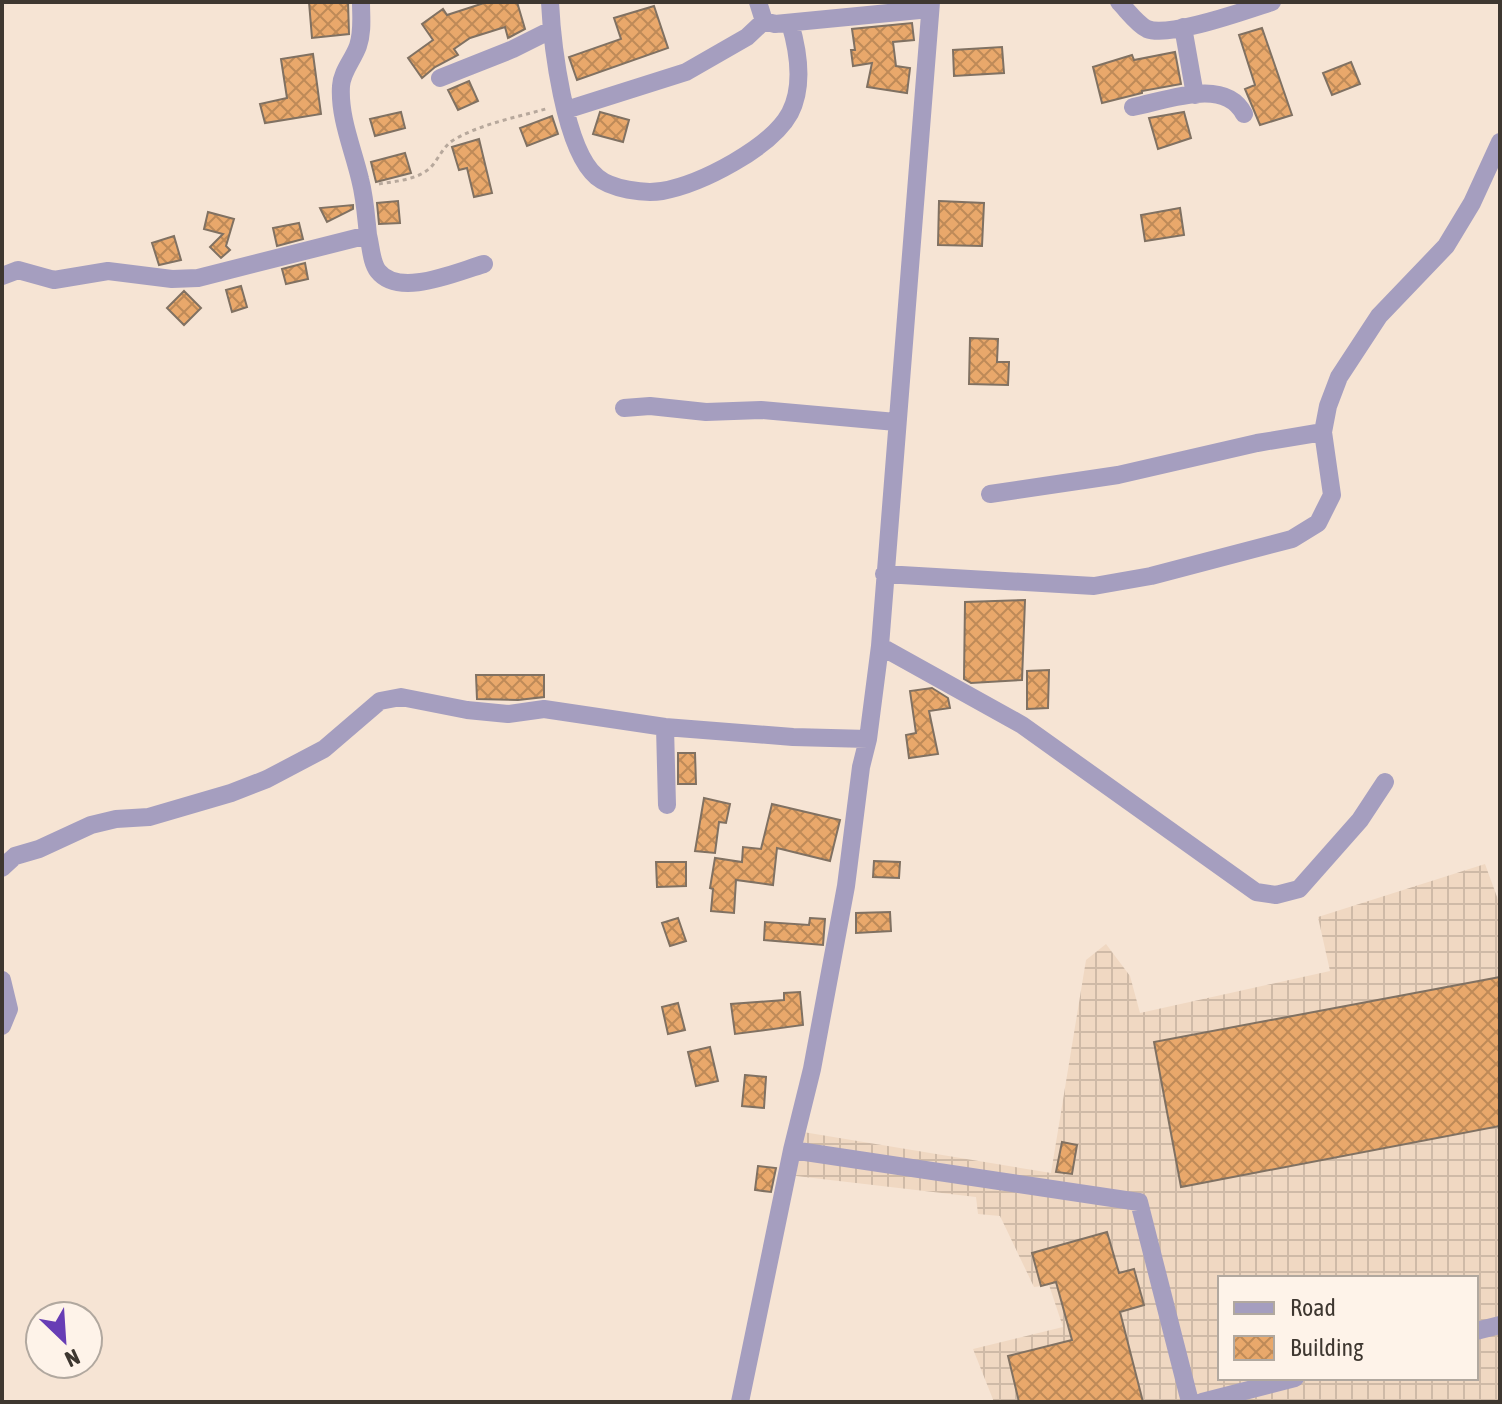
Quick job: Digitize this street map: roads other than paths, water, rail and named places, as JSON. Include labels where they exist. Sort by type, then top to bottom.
[{"type":"street","points":[[361,2],[360,37],[341,87],[375,265],[389,282],[402,285],[484,264]]},
{"type":"street","points":[[550,2],[555,64],[565,107],[585,162],[597,177],[612,185],[643,191],[660,191],[683,185],[744,155],[765,141],[783,123],[792,110],[798,72],[790,23]]},
{"type":"street","points":[[758,2],[764,21]]},
{"type":"street","points":[[1119,2],[1147,28],[1158,31],[1272,2]]},
{"type":"street","points":[[740,1402],[792,1150],[812,1069],[846,886],[861,767],[868,739],[880,646],[930,6],[790,23],[764,21]]},
{"type":"street","points":[[565,107],[686,72],[747,37],[764,21]]},
{"type":"street","points":[[1183,27],[1195,95]]},
{"type":"street","points":[[440,78],[551,30]]},
{"type":"street","points":[[1133,107],[1195,95],[1223,95],[1234,100],[1244,114]]},
{"type":"street","points":[[884,574],[1094,586],[1151,576],[1292,539],[1318,523],[1332,495],[1323,432],[1328,406],[1339,377],[1379,316],[1446,246],[1472,203],[1500,142]]},
{"type":"street","points":[[2,276],[18,270],[54,280],[108,271],[172,279],[198,278],[368,235]]},
{"type":"street","points":[[624,408],[650,406],[706,412],[761,410],[896,422]]},
{"type":"street","points":[[990,494],[1118,475],[1286,437],[1323,432]]},
{"type":"street","points":[[880,646],[1022,725],[1256,892],[1276,895],[1299,889],[1360,820],[1385,782]]},
{"type":"street","points":[[2,868],[15,856],[39,849],[91,825],[116,819],[149,817],[267,779],[324,749],[380,701],[401,697],[467,710],[508,714],[556,710],[665,727],[793,737],[868,739]]},
{"type":"street","points":[[665,727],[667,805]]},
{"type":"street","points":[[2,980],[9,1009],[2,1026]]},
{"type":"street","points":[[792,1150],[1139,1202],[1190,1402]]},
{"type":"street","points":[[1478,1330],[1500,1325]]},
{"type":"street","points":[[1202,1402],[1287,1380]]}]
